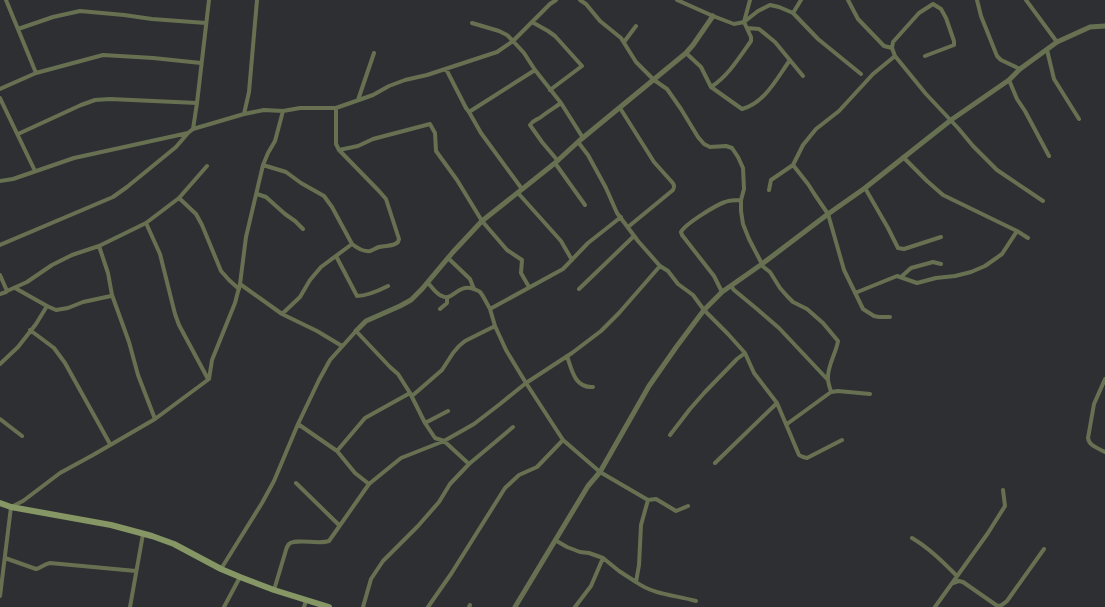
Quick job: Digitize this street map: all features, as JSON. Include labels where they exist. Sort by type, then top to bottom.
[{"type":"main road","points":[[0,504],[111,525],[143,534],[174,544],[221,569],[305,604],[328,607]]},
{"type":"street","points":[[6,0],[36,73]]},
{"type":"street","points":[[194,129],[208,0]]},
{"type":"street","points":[[244,114],[249,92],[257,0]]},
{"type":"street","points":[[0,245],[113,197],[128,187],[176,147],[188,133],[194,129],[244,114],[264,110],[283,111],[300,108],[336,108],[373,95],[389,86],[405,80],[446,69],[497,52],[513,41],[550,4],[556,0]]},
{"type":"street","points":[[580,0],[586,4],[600,21],[609,27],[624,42],[636,62],[654,80],[667,90],[704,144],[710,147],[726,146],[732,148],[738,157],[743,168],[744,189],[741,200],[743,224],[762,265],[770,272],[787,296],[793,302],[807,309],[818,318],[838,341],[829,371],[828,380],[832,392]]},
{"type":"street","points":[[677,0],[685,2],[713,16],[734,24],[744,22],[758,11],[770,6],[779,7],[793,14],[818,39],[861,74]]},
{"type":"street","points":[[711,87],[719,82],[728,73],[751,41],[751,37],[744,22],[750,0]]},
{"type":"street","points":[[793,14],[801,0]]},
{"type":"street","points":[[848,0],[858,18],[884,46],[892,48]]},
{"type":"street","points":[[977,0],[981,16],[997,56],[1001,60],[1020,69]]},
{"type":"street","points":[[1026,0],[1057,42]]},
{"type":"street","points":[[925,56],[954,45],[946,18],[941,9],[933,4],[919,13],[894,42],[892,48],[895,56],[972,146],[997,170],[1043,201]]},
{"type":"street","points":[[18,29],[53,17],[80,11],[206,23]]},
{"type":"street","points":[[221,569],[271,487],[319,380],[330,360],[342,346],[366,321],[411,300],[428,283],[448,258],[482,221],[557,162],[581,140],[686,53],[713,16]]},
{"type":"street","points":[[532,22],[555,36],[582,66],[550,90]]},
{"type":"street","points":[[472,23],[507,35],[524,53],[535,70],[561,103],[606,188],[617,213],[634,236],[660,266],[668,271],[678,284],[693,295],[704,310],[745,353],[754,373],[777,403],[799,455],[807,458],[842,440]]},
{"type":"street","points":[[624,42],[636,26]]},
{"type":"street","points":[[515,607],[588,486],[600,472],[649,386],[676,346],[704,310],[722,292],[762,265],[828,214],[865,188],[951,120],[1009,80],[1020,69],[1057,42],[1090,27],[1105,26]]},
{"type":"street","points":[[747,28],[759,29],[775,42],[803,76]]},
{"type":"street","points":[[1046,50],[1054,79],[1079,119]]},
{"type":"street","points":[[358,100],[374,53]]},
{"type":"street","points":[[686,53],[701,67],[711,87],[742,109],[747,108],[764,96],[790,60]]},
{"type":"street","points":[[0,89],[36,73],[103,55],[201,63]]},
{"type":"street","points":[[769,190],[771,180],[792,165],[803,145],[816,129],[839,111],[873,74],[895,56]]},
{"type":"street","points":[[446,69],[481,133],[520,191],[561,241],[572,260]]},
{"type":"street","points":[[469,112],[535,70]]},
{"type":"street","points":[[1009,80],[1017,99],[1049,156]]},
{"type":"street","points":[[0,98],[35,171]]},
{"type":"street","points":[[18,134],[95,100],[110,99],[198,103]]},
{"type":"street","points":[[561,103],[539,118],[533,120],[530,125],[557,162],[585,205]]},
{"type":"street","points":[[264,165],[286,172],[301,183],[324,196],[332,207],[352,244],[356,248],[369,251],[380,247],[395,245],[399,238],[386,199],[339,150],[336,144],[336,108]]},
{"type":"street","points":[[620,108],[654,162],[674,184],[673,190],[628,227]]},
{"type":"street","points":[[0,596],[11,506],[23,501],[60,473],[155,419],[209,379],[212,360],[235,303],[246,237],[264,165],[268,153],[275,141],[283,111]]},
{"type":"street","points":[[339,150],[358,146],[373,139],[430,124],[435,133],[436,151],[457,180],[482,221],[507,250],[522,260],[521,273],[529,287]]},
{"type":"street","points":[[0,181],[13,179],[74,158],[188,133]]},
{"type":"street","points":[[903,157],[943,195],[1017,231],[1028,238]]},
{"type":"street","points":[[792,165],[808,184],[828,214],[844,270],[863,309],[869,314],[880,317],[890,317]]},
{"type":"street","points":[[0,294],[27,282],[52,265],[98,246],[146,223],[179,198],[207,166]]},
{"type":"street","points":[[865,188],[898,248],[904,249],[941,237]]},
{"type":"street","points":[[257,194],[266,197],[303,229]]},
{"type":"street","points":[[179,198],[196,214],[221,271],[229,280],[282,314],[318,331],[342,346]]},
{"type":"street","points":[[722,292],[714,276],[681,232],[684,227],[724,202],[741,200]]},
{"type":"street","points":[[490,308],[562,269],[588,243],[621,217]]},
{"type":"street","points":[[146,223],[160,254],[179,325],[209,379]]},
{"type":"street","points":[[856,293],[890,279],[893,276],[901,277],[917,283],[971,272],[985,266],[1002,254],[1017,231]]},
{"type":"street","points":[[579,289],[634,236]]},
{"type":"street","points":[[282,314],[300,297],[310,280],[321,267],[352,244]]},
{"type":"street","points":[[98,246],[108,272],[112,294],[138,375],[155,419]]},
{"type":"street","points":[[336,256],[357,296],[380,290],[388,286]]},
{"type":"street","points":[[448,258],[470,279],[474,289]]},
{"type":"street","points":[[901,277],[911,268],[933,262],[941,264]]},
{"type":"street","points":[[274,590],[289,544],[295,541],[329,541],[369,484],[401,458],[444,441],[474,424],[526,383],[601,331],[619,313],[660,266]]},
{"type":"street","points":[[0,275],[7,290]]},
{"type":"street","points":[[465,288],[470,279]]},
{"type":"street","points":[[428,283],[442,297],[447,298],[452,296],[459,289],[474,289],[480,292],[490,308],[495,326],[506,350],[563,440],[600,472],[648,500],[656,499],[676,511],[688,506]]},
{"type":"street","points":[[731,286],[779,328],[828,380]]},
{"type":"street","points":[[15,288],[56,310],[111,296],[112,294]]},
{"type":"street","points":[[440,309],[447,303],[447,298]]},
{"type":"street","points":[[0,364],[18,347],[36,324],[47,306]]},
{"type":"street","points":[[337,451],[365,418],[411,395],[442,370],[453,353],[466,341],[495,326]]},
{"type":"street","points":[[30,330],[54,348],[65,363],[110,444]]},
{"type":"street","points":[[356,331],[398,374],[435,438],[444,441],[469,464]]},
{"type":"street","points":[[670,435],[700,398],[737,359],[745,353]]},
{"type":"street","points":[[567,356],[572,373],[580,384],[587,387],[593,387]]},
{"type":"street","points":[[1105,379],[1094,404],[1088,440],[1092,445],[1105,452]]},
{"type":"street","points":[[787,424],[832,392],[838,391],[870,394]]},
{"type":"street","points":[[715,463],[777,403]]},
{"type":"street","points":[[425,423],[448,411]]},
{"type":"street","points":[[0,419],[22,436]]},
{"type":"street","points":[[298,424],[337,451],[356,473],[369,484]]},
{"type":"street","points":[[363,607],[371,579],[383,561],[418,526],[439,502],[450,484],[469,464],[513,428]]},
{"type":"street","points":[[428,607],[451,574],[505,488],[520,475],[537,467],[563,440]]},
{"type":"street","points":[[296,483],[339,526]]},
{"type":"street","points":[[935,607],[988,534],[1004,506],[1003,490]]},
{"type":"street","points":[[636,582],[639,565],[641,525],[648,500]]},
{"type":"street","points":[[130,607],[143,534]]},
{"type":"street","points":[[912,538],[940,559],[957,576]]},
{"type":"street","points":[[555,540],[580,552],[589,553],[603,558],[618,571],[644,588],[696,601]]},
{"type":"street","points":[[952,584],[959,581],[996,605],[1003,605],[1044,548]]},
{"type":"street","points":[[5,558],[36,569],[40,568],[44,564],[50,563],[136,571]]},
{"type":"street","points":[[576,607],[591,586],[603,558]]},
{"type":"street","points":[[224,607],[240,577]]}]
